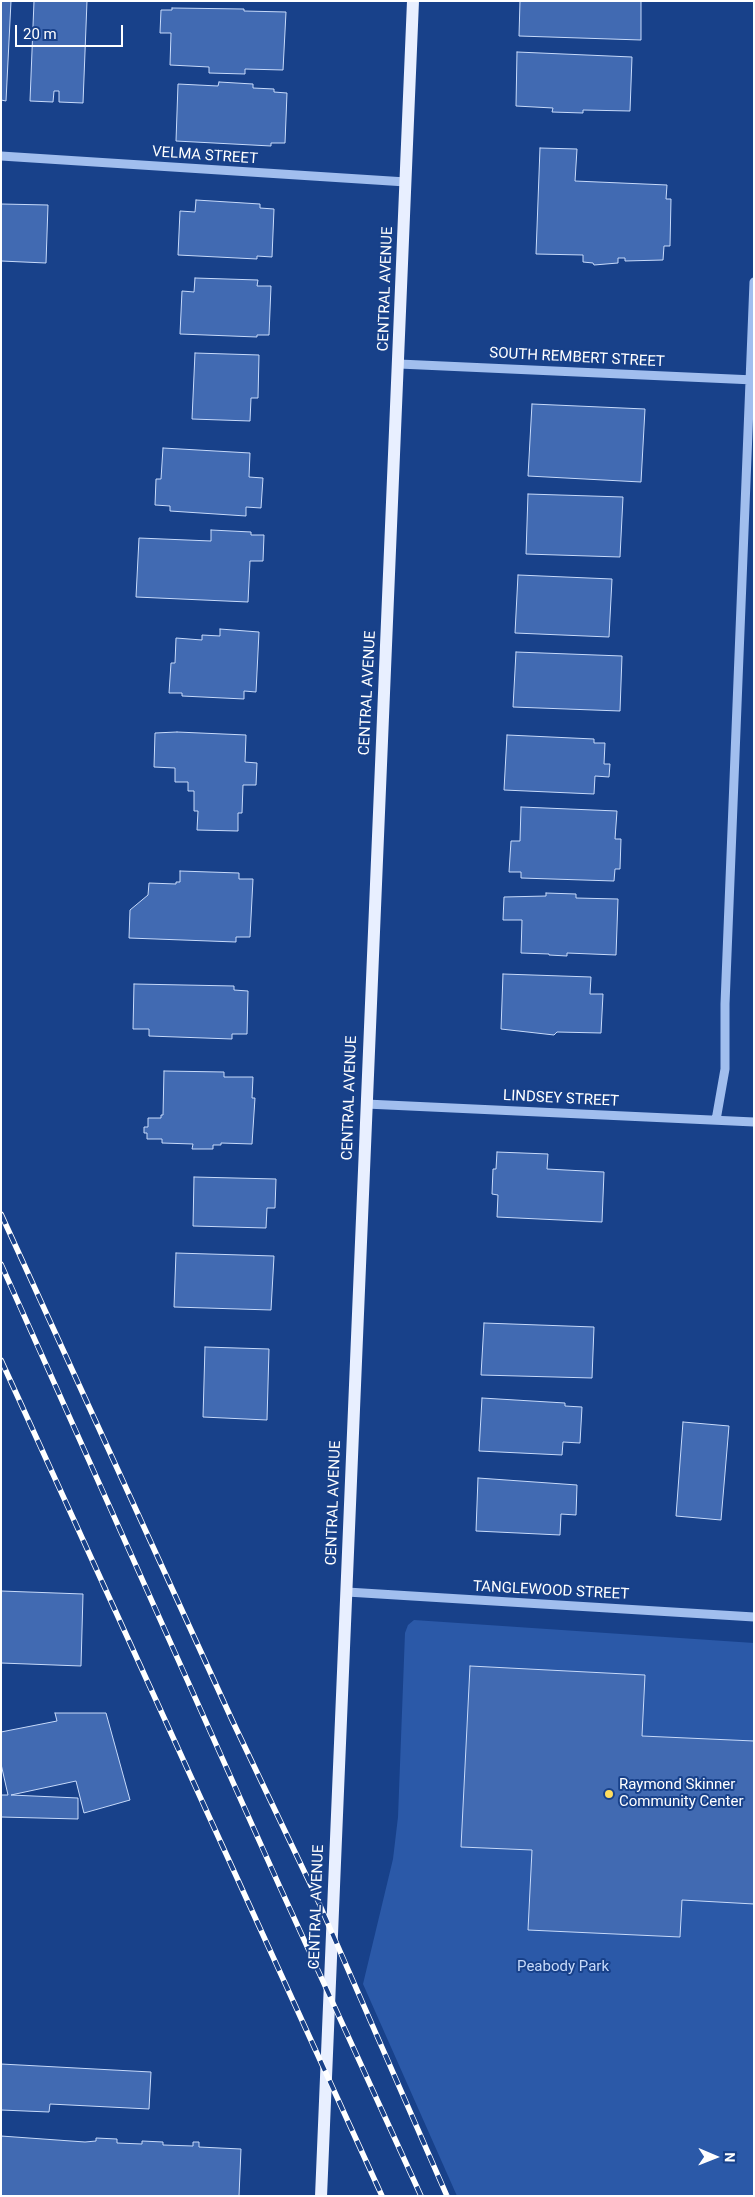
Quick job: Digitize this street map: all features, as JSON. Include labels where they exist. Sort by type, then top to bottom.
[{"type":"main road","name":"CENTRAL AVENUE","points":[[321,2196],[413,1]]},
{"type":"street","name":"VELMA STREET","points":[[1,156],[406,182]]},
{"type":"street","points":[[716,1120],[725,1069],[725,1004],[752,380],[754,282]]},
{"type":"street","name":"SOUTH REMBERT STREET","points":[[399,364],[752,380]]},
{"type":"street","name":"LINDSEY STREET","points":[[366,1104],[754,1122]]},
{"type":"street","name":"TANGLEWOOD STREET","points":[[347,1592],[754,1617]]},
{"type":"green space","name":"Peabody Park","points":[[414,1620],[754,1643],[754,2196],[457,2196],[363,1984],[393,1859],[398,1817],[405,1633],[408,1625]]},
{"type":"building","points":[[1,1],[11,1],[6,101],[1,100]]},
{"type":"building","points":[[34,1],[87,1],[83,103],[59,102],[59,91],[54,91],[53,102],[30,101]]},
{"type":"building","points":[[520,1],[641,1],[641,40],[519,36]]},
{"type":"building","points":[[172,8],[244,9],[244,11],[286,12],[283,70],[245,69],[245,74],[209,73],[209,67],[170,65],[171,33],[160,33],[161,10],[172,10]]},
{"type":"building","points":[[517,52],[632,57],[630,111],[583,110],[583,113],[552,112],[553,108],[516,106]]},
{"type":"building","points":[[219,82],[253,84],[253,88],[274,89],[274,92],[287,93],[285,143],[271,143],[271,146],[176,141],[178,84],[218,86]]},
{"type":"building","points":[[540,148],[577,149],[575,181],[667,185],[666,199],[671,199],[670,246],[664,246],[663,260],[625,261],[625,258],[618,258],[618,263],[594,265],[593,263],[583,262],[583,255],[536,254]]},
{"type":"building","points":[[196,200],[260,204],[260,208],[274,209],[272,257],[257,256],[257,259],[178,255],[180,211],[195,212]]},
{"type":"building","points":[[1,204],[48,205],[46,263],[1,261]]},
{"type":"building","points":[[195,278],[258,280],[257,286],[271,286],[269,335],[257,335],[257,337],[180,334],[182,291],[194,292]]},
{"type":"building","points":[[195,353],[259,355],[258,398],[251,398],[250,421],[192,419]]},
{"type":"building","points":[[532,404],[645,409],[641,482],[528,476]]},
{"type":"building","points":[[163,448],[250,453],[249,477],[263,478],[261,508],[246,507],[246,516],[170,511],[170,506],[155,505],[156,479],[161,479]]},
{"type":"building","points":[[528,494],[623,497],[620,557],[526,554]]},
{"type":"building","points":[[211,530],[251,532],[251,535],[264,535],[263,561],[250,561],[248,602],[136,597],[139,538],[211,541]]},
{"type":"building","points":[[518,575],[612,579],[609,637],[515,633]]},
{"type":"building","points":[[220,629],[259,632],[256,692],[244,691],[244,699],[182,696],[182,693],[169,693],[171,663],[175,663],[176,638],[202,640],[202,635],[220,636]]},
{"type":"building","points":[[516,652],[622,656],[620,711],[513,707]]},
{"type":"building","points":[[155,733],[246,735],[245,762],[257,763],[256,785],[243,785],[242,813],[238,813],[238,831],[197,830],[198,811],[194,811],[194,791],[188,791],[188,782],[175,782],[175,768],[154,767]]},
{"type":"building","points":[[507,735],[594,739],[594,743],[605,743],[604,764],[610,764],[609,777],[595,776],[594,794],[504,790]]},
{"type":"building","points":[[521,807],[617,811],[615,839],[621,839],[620,869],[615,869],[614,881],[521,878],[521,872],[509,872],[511,841],[520,841]]},
{"type":"building","points":[[180,871],[239,873],[239,879],[253,879],[250,937],[236,937],[236,942],[129,938],[130,910],[148,895],[149,883],[176,884],[176,882],[180,882]]},
{"type":"building","points":[[546,893],[576,894],[576,898],[618,899],[616,955],[567,953],[567,956],[521,953],[522,920],[503,920],[504,897],[546,896]]},
{"type":"building","points":[[503,974],[591,977],[590,994],[603,994],[601,1033],[557,1032],[554,1035],[501,1029]]},
{"type":"building","points":[[134,984],[234,986],[234,990],[248,991],[247,1034],[232,1034],[232,1039],[149,1036],[149,1029],[133,1029]]},
{"type":"building","points":[[164,1071],[224,1072],[224,1077],[253,1077],[252,1098],[255,1098],[252,1144],[221,1143],[221,1145],[213,1145],[213,1149],[192,1149],[193,1144],[162,1143],[162,1139],[147,1139],[144,1127],[148,1127],[148,1118],[161,1118],[161,1115],[163,1115]]},
{"type":"building","points":[[497,1152],[548,1154],[547,1169],[604,1172],[602,1222],[497,1217],[498,1195],[492,1194],[493,1169],[496,1169]]},
{"type":"building","points":[[194,1177],[276,1179],[275,1208],[267,1208],[266,1228],[193,1226]]},
{"type":"building","points":[[176,1253],[274,1256],[271,1310],[174,1307]]},
{"type":"building","points":[[484,1323],[594,1327],[592,1378],[481,1375]]},
{"type":"building","points":[[205,1347],[269,1349],[267,1420],[203,1417]]},
{"type":"building","points":[[482,1398],[565,1403],[565,1406],[582,1407],[580,1443],[563,1442],[562,1455],[479,1451]]},
{"type":"building","points":[[683,1422],[729,1426],[721,1520],[676,1516]]},
{"type":"building","points":[[478,1478],[577,1485],[576,1515],[561,1514],[560,1535],[476,1531]]},
{"type":"building","points":[[1,1591],[83,1594],[81,1666],[1,1663]]},
{"type":"building","name":"Raymond Skinner Community Center","points":[[470,1666],[645,1675],[642,1736],[754,1741],[754,1904],[682,1900],[680,1937],[528,1930],[532,1850],[461,1847]]},
{"type":"building","points":[[55,1713],[106,1713],[130,1800],[84,1813],[76,1781],[11,1795],[78,1798],[78,1819],[1,1817],[1,1795],[8,1795],[1,1764],[1,1732],[57,1721]]},
{"type":"building","points":[[1,2064],[151,2072],[149,2109],[50,2104],[49,2112],[1,2110]]},
{"type":"building","points":[[1,2136],[85,2142],[96,2141],[96,2138],[117,2139],[117,2143],[142,2144],[142,2141],[163,2142],[163,2145],[193,2146],[193,2142],[199,2142],[199,2147],[241,2149],[239,2196],[1,2196]]},
{"type":"railway","points":[[1,1214],[233,1722],[315,1894],[447,2196]]},
{"type":"railway","points":[[1,1264],[279,1885],[421,2196]]},
{"type":"railway","points":[[1,1360],[382,2196]]},
{"type":"place","name":"Raymond Skinner Community Center","points":[[609,1794]]}]
